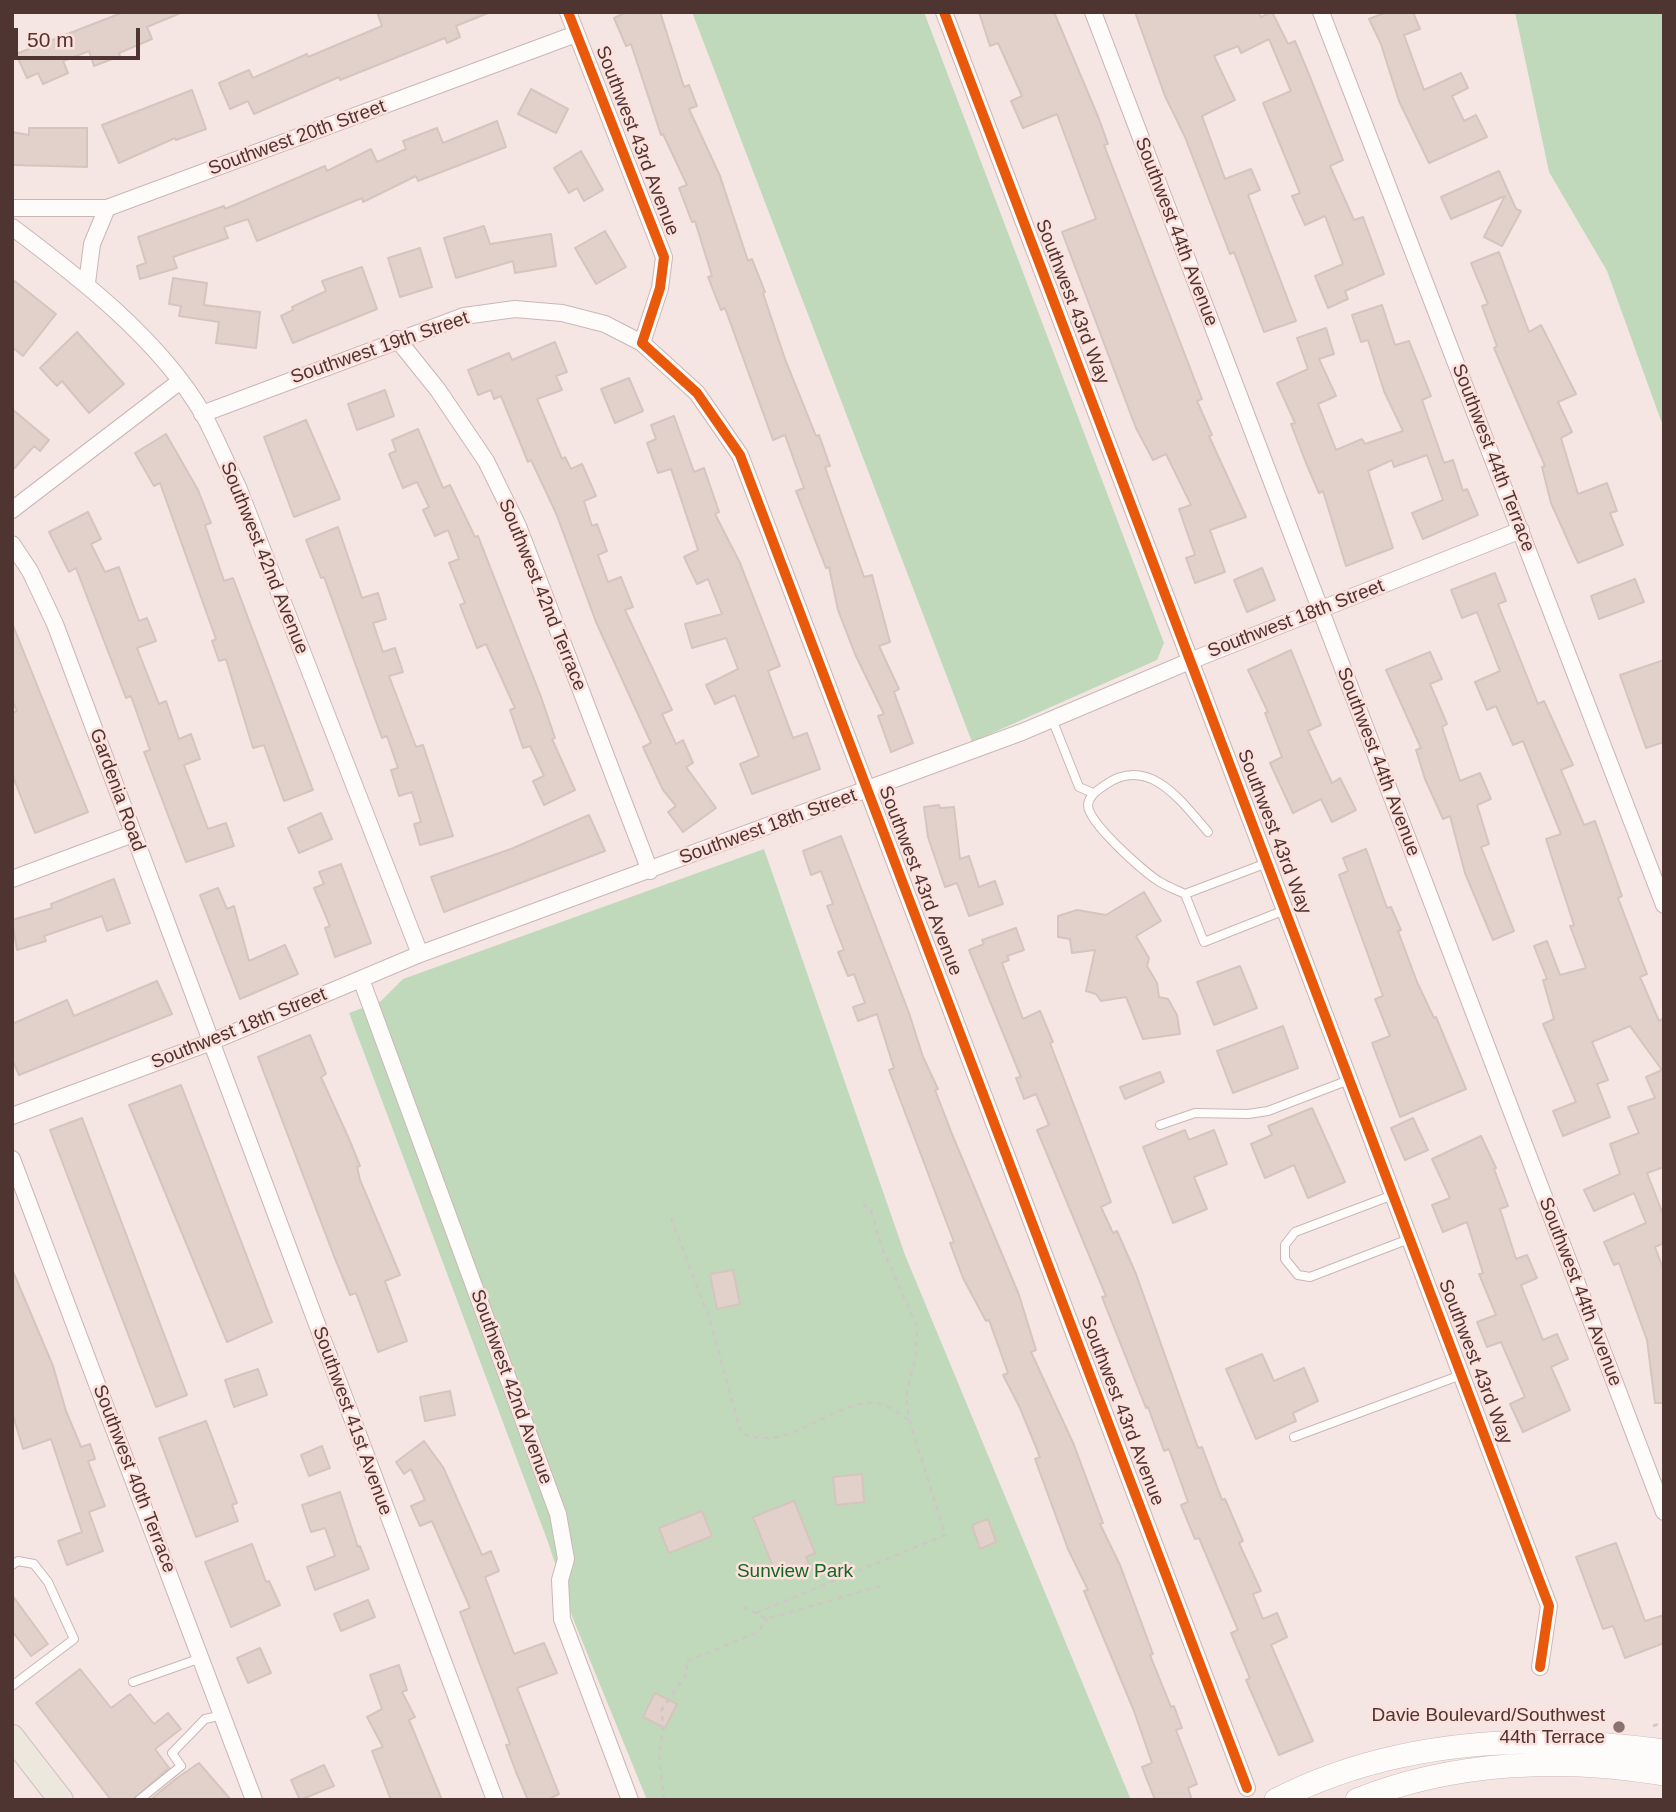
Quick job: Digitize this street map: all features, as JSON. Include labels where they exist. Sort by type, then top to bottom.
[{"type":"main road","points":[[12,1737],[61,1800]]},
{"type":"main road","points":[[1276,1800],[1398,1756],[1494,1742],[1609,1743],[1664,1751]]},
{"type":"main road","points":[[1357,1800],[1461,1771],[1541,1764],[1626,1768],[1664,1774]]},
{"type":"street","name":"Southwest 43rd Avenue","points":[[568,12],[664,257],[660,288],[642,343],[697,393],[740,455],[1247,1788]]},
{"type":"street","name":"Southwest 43rd Way","points":[[944,12],[1549,1606],[1540,1667]]},
{"type":"street","name":"Southwest 44th Avenue","points":[[1093,12],[1664,1512]]},
{"type":"street","name":"Southwest 44th Terrace","points":[[1321,12],[1664,905]]},
{"type":"street","name":"Southwest 20th Street","points":[[12,208],[107,208],[576,34]]},
{"type":"street","points":[[87,283],[92,244],[107,208]]},
{"type":"street","name":"Southwest 42nd Avenue","points":[[12,227],[87,283],[136,331],[180,382],[202,414],[238,487],[421,954]]},
{"type":"street","name":"Southwest 19th Street","points":[[202,414],[464,316],[515,309],[562,313],[605,324],[642,343]]},
{"type":"street","name":"Southwest 42nd Terrace","points":[[397,339],[438,390],[486,461],[518,526],[649,871]]},
{"type":"street","points":[[12,510],[180,382]]},
{"type":"street","name":"Southwest 18th Street","points":[[12,1116],[212,1042],[421,954],[867,791],[1521,530]]},
{"type":"street","name":"Gardenia Road","points":[[12,544],[30,570],[55,624],[212,1042]]},
{"type":"street","points":[[12,879],[133,834]]},
{"type":"street","name":"Southwest 42nd Avenue","points":[[361,979],[558,1514],[566,1559],[560,1580],[562,1619],[630,1800]]},
{"type":"street","name":"Southwest 41st Avenue","points":[[212,1042],[495,1800]]},
{"type":"street","name":"Southwest 40th Terrace","points":[[12,1159],[254,1800]]},
{"type":"lane","points":[[1052,719],[1079,787],[1093,793]]},
{"type":"lane","points":[[1208,832],[1173,792],[1150,776],[1127,775],[1108,782],[1093,793],[1088,804],[1091,815],[1115,843],[1159,882],[1185,894],[1204,942],[1285,910]]},
{"type":"lane","points":[[1185,894],[1267,863]]},
{"type":"lane","points":[[1160,1125],[1195,1113],[1248,1114],[1268,1111],[1349,1080]]},
{"type":"lane","points":[[1393,1195],[1295,1232],[1285,1245],[1284,1259],[1298,1275],[1310,1277],[1409,1239]]},
{"type":"lane","points":[[1294,1437],[1461,1375]]},
{"type":"lane","points":[[12,1565],[18,1561],[34,1564],[48,1582],[74,1639],[12,1686]]},
{"type":"lane","points":[[133,1682],[201,1658]]},
{"type":"lane","points":[[139,1800],[181,1766],[172,1753],[205,1719],[223,1715]]},
{"type":"path","points":[[756,1613],[945,1535],[911,1422],[906,1395],[916,1354],[917,1327],[881,1245],[871,1210],[861,1203]]},
{"type":"path","points":[[671,1218],[711,1323],[741,1433],[758,1441],[788,1433],[867,1402],[890,1407],[911,1422]]},
{"type":"path","points":[[664,1800],[659,1752],[664,1726],[661,1711],[688,1672],[685,1662],[758,1632],[767,1619],[881,1586]]},
{"type":"path","points":[[743,1607],[767,1619]]},
{"type":"path","points":[[1653,1726],[1664,1722]]},
{"type":"green space","points":[[692,12],[924,12],[1164,643],[1157,660],[972,742]]},
{"type":"green space","points":[[1515,12],[1664,12],[1664,429],[1607,271],[1549,172]]},
{"type":"green space","name":"Sunview Park","points":[[764,849],[905,1255],[1131,1800],[647,1800],[572,1616],[548,1542],[349,1013],[381,1001],[403,979]]},
{"type":"building","points":[[124,12],[183,12],[147,27],[152,39],[119,53],[120,56],[94,66],[89,51],[63,61],[68,73],[43,84],[38,73],[27,78],[16,54]]},
{"type":"building","points":[[377,12],[488,13],[456,26],[460,37],[447,43],[445,38],[340,80],[339,77],[254,114],[248,101],[230,109],[219,83],[249,70],[253,78],[382,26]]},
{"type":"building","points":[[627,12],[660,12],[684,87],[689,85],[697,106],[689,109],[720,176],[748,261],[752,259],[765,292],[763,293],[785,359],[816,436],[819,435],[830,466],[825,467],[864,577],[872,575],[890,642],[879,646],[899,689],[894,692],[913,743],[891,752],[878,716],[884,714],[855,654],[838,610],[829,567],[826,568],[796,491],[804,488],[785,435],[773,440],[725,308],[721,310],[708,277],[712,276],[695,221],[692,222],[679,188],[687,185],[663,134],[661,135],[631,44],[626,46],[614,18]]},
{"type":"building","points":[[979,12],[1054,12],[1099,119],[1108,144],[1104,145],[1202,399],[1197,401],[1212,435],[1209,436],[1246,517],[1210,530],[1225,572],[1195,583],[1186,558],[1195,555],[1179,509],[1191,505],[1166,454],[1153,460],[1136,428],[1062,232],[1096,219],[1057,114],[1023,128],[1011,101],[1022,96],[998,43],[990,46]]},
{"type":"building","points":[[1135,12],[1258,12],[1261,17],[1272,12],[1288,44],[1295,41],[1343,160],[1330,166],[1354,220],[1363,217],[1384,274],[1345,291],[1348,299],[1328,308],[1315,276],[1343,264],[1325,216],[1305,225],[1292,196],[1300,193],[1263,103],[1291,91],[1269,39],[1241,53],[1238,46],[1214,56],[1235,100],[1202,116],[1225,179],[1251,169],[1260,190],[1248,195],[1296,321],[1264,332],[1234,252],[1230,254],[1185,137],[1165,96]]},
{"type":"building","points":[[1387,12],[1413,12],[1420,29],[1404,35],[1424,90],[1461,73],[1468,88],[1452,96],[1464,121],[1476,115],[1487,137],[1429,163],[1399,101],[1381,44],[1369,19]]},
{"type":"building","points":[[531,89],[568,109],[556,133],[518,114]]},
{"type":"building","points":[[192,90],[206,129],[176,140],[175,138],[119,163],[102,125]]},
{"type":"building","points":[[497,121],[506,147],[418,181],[416,176],[363,202],[362,198],[257,241],[248,219],[224,227],[228,238],[173,257],[177,268],[140,279],[137,266],[146,263],[138,237],[224,206],[225,209],[325,166],[327,171],[371,149],[377,162],[406,149],[403,141],[437,128],[443,143]]},
{"type":"building","points":[[29,128],[87,128],[87,167],[12,165],[12,132],[29,135]]},
{"type":"building","points":[[581,151],[603,190],[584,201],[577,188],[569,193],[554,168]]},
{"type":"building","points":[[1499,171],[1516,209],[1521,211],[1502,246],[1484,237],[1505,196],[1451,219],[1441,197]]},
{"type":"building","points":[[484,226],[490,244],[551,234],[556,266],[515,273],[513,261],[456,278],[444,238]]},
{"type":"building","points":[[605,231],[626,267],[596,284],[575,248]]},
{"type":"building","points":[[420,248],[432,287],[400,297],[388,258]]},
{"type":"building","points":[[1499,252],[1529,332],[1541,325],[1576,394],[1558,402],[1572,432],[1561,438],[1578,494],[1607,483],[1617,511],[1610,513],[1623,545],[1578,563],[1551,503],[1542,467],[1545,466],[1494,348],[1497,346],[1482,306],[1488,304],[1471,263]]},
{"type":"building","points":[[362,267],[377,309],[293,343],[281,316],[293,310],[292,307],[326,291],[322,281]]},
{"type":"building","points":[[173,278],[207,283],[204,305],[260,312],[256,348],[216,343],[219,322],[179,316],[181,306],[169,304]]},
{"type":"building","points":[[12,279],[56,314],[23,356],[12,347]]},
{"type":"building","points":[[1382,305],[1395,345],[1409,341],[1431,396],[1422,400],[1444,463],[1453,460],[1463,491],[1467,489],[1478,515],[1423,539],[1412,513],[1443,500],[1427,455],[1394,467],[1392,460],[1368,471],[1393,548],[1346,566],[1323,491],[1319,493],[1306,463],[1291,424],[1295,423],[1277,383],[1308,369],[1297,338],[1326,328],[1334,354],[1319,359],[1336,396],[1318,404],[1336,450],[1362,439],[1365,444],[1403,431],[1384,391],[1368,340],[1361,342],[1352,315]]},
{"type":"building","points":[[77,332],[124,384],[89,413],[62,381],[57,386],[40,368]]},
{"type":"building","points":[[555,342],[567,372],[556,376],[562,390],[537,399],[562,459],[565,457],[571,469],[582,464],[596,496],[584,501],[592,526],[597,524],[607,551],[598,555],[608,582],[621,577],[633,607],[625,610],[672,710],[662,714],[676,744],[683,740],[693,763],[686,767],[716,808],[683,832],[668,812],[676,806],[663,790],[643,747],[651,743],[596,622],[556,513],[531,460],[528,462],[501,396],[494,399],[491,390],[478,395],[468,370],[509,353],[512,360]]},
{"type":"building","points":[[629,378],[643,411],[615,423],[601,389]]},
{"type":"building","points":[[385,390],[394,416],[357,430],[348,404]]},
{"type":"building","points":[[12,409],[49,440],[40,451],[34,446],[12,471]]},
{"type":"building","points":[[674,416],[694,472],[704,468],[719,512],[715,514],[740,563],[780,666],[768,671],[793,738],[807,733],[820,769],[752,794],[740,764],[759,756],[735,695],[715,704],[706,685],[738,669],[726,638],[692,648],[685,624],[722,614],[708,579],[697,584],[684,557],[698,550],[671,469],[658,473],[647,443],[656,439],[651,425]]},
{"type":"building","points":[[306,420],[340,499],[294,517],[264,437]]},
{"type":"building","points":[[418,429],[443,488],[450,485],[475,537],[478,536],[541,697],[555,738],[552,739],[575,790],[544,805],[533,781],[544,776],[530,746],[523,748],[510,710],[515,708],[486,644],[477,648],[460,605],[465,603],[449,563],[459,559],[448,530],[435,536],[423,510],[429,507],[417,482],[403,488],[389,454],[396,451],[392,440]]},
{"type":"building","points":[[166,434],[198,490],[211,523],[205,525],[224,581],[233,578],[313,790],[284,801],[264,745],[253,748],[226,659],[219,661],[212,641],[216,639],[160,483],[154,486],[135,453]]},
{"type":"building","points":[[88,512],[101,539],[91,544],[105,572],[119,567],[139,621],[147,618],[156,641],[137,648],[159,704],[166,701],[179,739],[191,734],[200,759],[184,765],[208,829],[226,823],[234,846],[186,862],[144,752],[150,750],[131,696],[126,698],[76,568],[69,572],[49,532]]},
{"type":"building","points":[[338,527],[362,598],[378,593],[386,619],[373,623],[383,652],[395,648],[403,672],[389,676],[416,747],[423,745],[453,836],[420,845],[414,824],[421,822],[412,792],[399,796],[391,770],[398,768],[387,736],[382,738],[324,577],[321,578],[306,540]]},
{"type":"building","points":[[1262,568],[1275,600],[1247,612],[1234,580]]},
{"type":"building","points":[[1495,573],[1506,601],[1498,604],[1538,704],[1544,701],[1573,765],[1561,770],[1584,825],[1595,821],[1622,896],[1618,898],[1647,974],[1640,977],[1659,1021],[1664,1018],[1664,1167],[1647,1173],[1664,1217],[1664,1243],[1655,1247],[1664,1271],[1664,1403],[1655,1403],[1647,1340],[1619,1263],[1614,1265],[1604,1242],[1646,1223],[1634,1193],[1594,1211],[1584,1190],[1620,1174],[1610,1144],[1639,1133],[1628,1107],[1655,1098],[1646,1077],[1662,1070],[1630,1026],[1592,1042],[1608,1080],[1597,1084],[1610,1117],[1563,1136],[1553,1111],[1576,1102],[1543,1024],[1554,1019],[1543,980],[1547,979],[1534,946],[1547,941],[1560,975],[1586,968],[1570,926],[1574,925],[1546,839],[1561,834],[1523,741],[1513,745],[1496,706],[1487,710],[1475,682],[1500,671],[1477,612],[1462,618],[1451,590]]},
{"type":"building","points":[[1635,579],[1644,602],[1599,619],[1591,596]]},
{"type":"building","points":[[12,623],[88,812],[35,833],[12,774],[12,713],[17,711],[12,700]]},
{"type":"building","points":[[1291,650],[1321,725],[1308,731],[1332,783],[1340,778],[1356,810],[1332,822],[1321,799],[1293,813],[1270,763],[1282,757],[1265,713],[1268,712],[1248,670]]},
{"type":"building","points":[[1430,652],[1442,679],[1430,684],[1447,724],[1442,727],[1460,781],[1480,773],[1491,799],[1477,805],[1489,844],[1481,847],[1514,931],[1493,940],[1465,873],[1450,816],[1443,819],[1425,779],[1416,750],[1421,748],[1386,670]]},
{"type":"building","points":[[1664,660],[1664,742],[1646,748],[1620,675]]},
{"type":"building","points":[[939,805],[940,808],[954,807],[960,859],[969,856],[979,887],[995,881],[1003,904],[969,916],[957,883],[945,887],[928,837],[924,807]]},
{"type":"building","points":[[321,813],[332,839],[299,853],[288,828]]},
{"type":"building","points":[[589,815],[605,851],[444,912],[431,877],[511,849]]},
{"type":"building","points":[[841,836],[909,1013],[923,1057],[938,1089],[935,1090],[952,1134],[1019,1295],[1036,1350],[1031,1352],[1074,1445],[1103,1523],[1100,1524],[1120,1565],[1153,1654],[1150,1655],[1171,1707],[1174,1706],[1182,1728],[1176,1730],[1197,1784],[1188,1788],[1192,1800],[1155,1800],[1142,1767],[1152,1763],[1134,1711],[1084,1591],[1088,1590],[1068,1549],[1035,1459],[1040,1457],[1003,1375],[1008,1373],[989,1320],[986,1321],[963,1278],[950,1243],[954,1242],[889,1070],[894,1068],[877,1014],[858,1021],[853,1007],[865,1003],[854,974],[848,976],[838,952],[844,950],[827,906],[833,904],[821,871],[811,875],[803,851]]},
{"type":"building","points":[[1366,849],[1387,908],[1391,907],[1401,930],[1398,931],[1417,982],[1434,1018],[1436,1017],[1466,1089],[1400,1117],[1372,1043],[1390,1036],[1375,999],[1383,996],[1339,875],[1348,871],[1343,858]]},
{"type":"building","points":[[341,864],[371,943],[335,957],[325,928],[330,926],[314,888],[324,884],[319,872]]},
{"type":"building","points":[[114,879],[130,923],[107,931],[102,916],[44,936],[46,941],[17,950],[12,920],[52,908],[51,904]]},
{"type":"building","points":[[218,888],[227,909],[234,906],[249,961],[285,945],[298,974],[240,999],[200,895]]},
{"type":"building","points":[[1144,892],[1161,921],[1136,936],[1149,958],[1147,966],[1157,983],[1159,997],[1168,999],[1177,1015],[1180,1034],[1143,1039],[1126,997],[1101,1001],[1096,994],[1086,991],[1095,950],[1072,953],[1070,939],[1058,937],[1058,916],[1077,910],[1106,915]]},
{"type":"building","points":[[1016,928],[1024,950],[1007,956],[1009,960],[1002,963],[1023,1019],[1040,1011],[1111,1202],[1101,1207],[1113,1233],[1117,1231],[1136,1274],[1198,1448],[1202,1447],[1222,1500],[1225,1499],[1243,1541],[1239,1543],[1261,1591],[1253,1594],[1263,1619],[1277,1613],[1287,1637],[1271,1645],[1313,1741],[1279,1755],[1246,1680],[1250,1678],[1231,1633],[1238,1630],[1199,1538],[1195,1539],[1181,1505],[1188,1502],[1169,1449],[1164,1451],[1148,1407],[1146,1408],[1102,1297],[1106,1296],[1037,1130],[1049,1125],[1036,1094],[1024,1099],[1016,1078],[1021,1077],[969,950],[984,944],[982,940]]},
{"type":"building","points":[[1240,966],[1257,1008],[1214,1025],[1197,982]]},
{"type":"building","points":[[157,981],[172,1014],[19,1075],[12,1059],[12,1024],[67,1000],[74,1016]]},
{"type":"building","points":[[1283,1026],[1298,1068],[1233,1093],[1217,1051]]},
{"type":"building","points":[[310,1035],[326,1074],[321,1077],[360,1166],[357,1167],[360,1180],[400,1275],[385,1281],[407,1341],[378,1352],[356,1293],[350,1295],[334,1256],[258,1057]]},
{"type":"building","points":[[1160,1072],[1164,1082],[1125,1099],[1120,1087]]},
{"type":"building","points":[[181,1085],[272,1322],[227,1342],[129,1105]]},
{"type":"building","points":[[1312,1108],[1345,1182],[1308,1198],[1294,1165],[1265,1178],[1251,1144],[1272,1135],[1268,1126]]},
{"type":"building","points":[[82,1118],[187,1395],[156,1407],[50,1130]]},
{"type":"building","points":[[1413,1118],[1428,1150],[1405,1160],[1391,1128]]},
{"type":"building","points":[[1185,1130],[1189,1140],[1214,1130],[1227,1164],[1194,1177],[1207,1209],[1173,1223],[1143,1147]]},
{"type":"building","points":[[1481,1136],[1496,1168],[1494,1169],[1508,1206],[1500,1209],[1516,1259],[1527,1255],[1537,1278],[1521,1285],[1543,1340],[1557,1334],[1568,1359],[1551,1367],[1570,1410],[1523,1432],[1510,1404],[1525,1397],[1501,1342],[1487,1347],[1477,1322],[1496,1315],[1479,1274],[1483,1273],[1467,1222],[1443,1232],[1432,1205],[1450,1198],[1432,1159]]},
{"type":"building","points":[[12,1269],[53,1366],[66,1411],[81,1447],[90,1444],[95,1459],[88,1461],[105,1506],[89,1512],[103,1551],[67,1565],[58,1541],[82,1532],[51,1439],[23,1449],[12,1412]]},
{"type":"building","points":[[733,1270],[740,1304],[717,1309],[710,1274]]},
{"type":"building","points":[[1262,1354],[1274,1381],[1304,1368],[1318,1401],[1293,1413],[1296,1421],[1256,1439],[1226,1369]]},
{"type":"building","points":[[258,1369],[267,1395],[234,1407],[225,1380]]},
{"type":"building","points":[[450,1391],[455,1415],[425,1421],[420,1397]]},
{"type":"building","points":[[206,1421],[237,1503],[232,1505],[238,1521],[196,1537],[159,1438]]},
{"type":"building","points":[[424,1441],[443,1467],[482,1555],[491,1551],[499,1571],[485,1577],[514,1654],[544,1643],[557,1673],[517,1688],[559,1794],[547,1800],[528,1800],[506,1745],[510,1744],[460,1612],[470,1608],[432,1521],[420,1526],[411,1506],[425,1500],[411,1469],[404,1474],[396,1462]]},
{"type":"building","points":[[322,1446],[330,1468],[309,1476],[301,1455]]},
{"type":"building","points":[[862,1474],[864,1502],[836,1505],[833,1477]]},
{"type":"building","points":[[340,1492],[358,1547],[360,1546],[369,1569],[315,1590],[307,1567],[335,1556],[325,1528],[311,1532],[302,1505]]},
{"type":"building","points":[[794,1501],[815,1553],[806,1557],[809,1564],[777,1577],[753,1517]]},
{"type":"building","points":[[702,1511],[712,1536],[669,1553],[659,1528]]},
{"type":"building","points":[[988,1519],[996,1542],[980,1549],[972,1525]]},
{"type":"building","points":[[1616,1543],[1645,1621],[1664,1615],[1664,1643],[1625,1658],[1613,1626],[1603,1629],[1576,1557]]},
{"type":"building","points":[[252,1544],[266,1582],[269,1581],[280,1605],[231,1627],[205,1562]]},
{"type":"building","points":[[12,1595],[48,1644],[31,1656],[12,1631]]},
{"type":"building","points":[[368,1600],[375,1617],[341,1631],[334,1614]]},
{"type":"building","points":[[260,1648],[271,1673],[248,1683],[237,1658]]},
{"type":"building","points":[[399,1665],[407,1690],[402,1692],[415,1717],[409,1720],[442,1800],[391,1800],[372,1751],[383,1747],[367,1717],[382,1709],[370,1675]]},
{"type":"building","points":[[80,1669],[111,1708],[130,1694],[154,1724],[168,1713],[181,1729],[155,1749],[169,1768],[133,1800],[111,1800],[36,1703]]},
{"type":"building","points":[[655,1693],[677,1704],[665,1728],[643,1717]]},
{"type":"building","points":[[199,1763],[231,1800],[150,1800],[177,1778]]},
{"type":"building","points":[[324,1765],[334,1786],[300,1800],[291,1780]]},
{"type":"cycle path","points":[[568,12],[664,257],[660,288],[642,343],[697,393],[740,455],[1247,1788]]},
{"type":"cycle path","points":[[944,12],[1549,1606],[1540,1667]]},
{"type":"place","name":"Davie Boulevard/Southwest 44th Terrace","points":[[1619,1727]]}]
